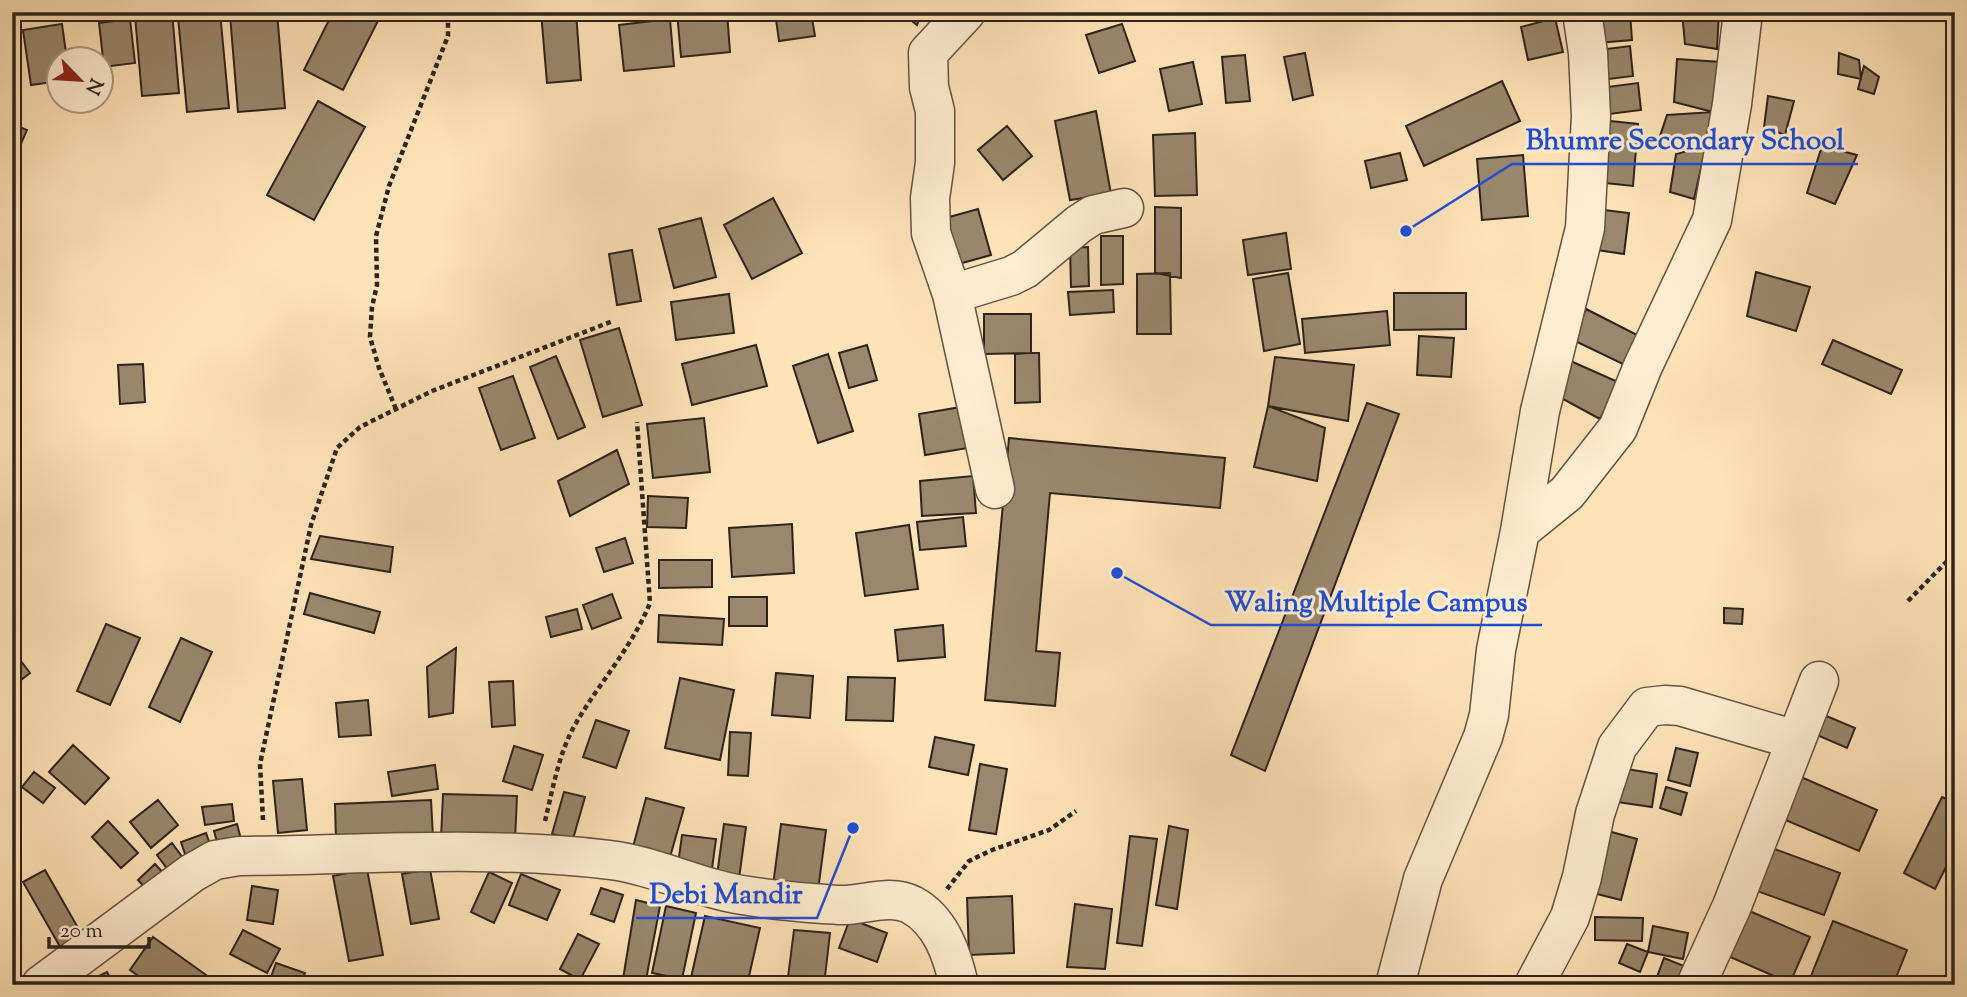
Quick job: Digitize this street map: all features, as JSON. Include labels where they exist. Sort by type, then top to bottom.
[{"type":"street","points":[[966,12],[928,53],[929,87],[935,111],[930,198],[931,233],[952,294],[995,489]]},
{"type":"street","points":[[1395,985],[1423,879],[1486,726],[1496,650],[1540,411],[1585,228],[1591,116],[1588,53],[1582,12]]},
{"type":"street","points":[[1520,531],[1567,493],[1618,428],[1643,366],[1712,220],[1732,104],[1743,12]]},
{"type":"street","points":[[952,294],[1011,276],[1025,269],[1093,215],[1124,208]]},
{"type":"street","points":[[1696,985],[1732,906],[1819,681]]},
{"type":"street","points":[[1534,985],[1570,918],[1595,814],[1617,747],[1647,707],[1680,706],[1796,740]]},
{"type":"street","points":[[41,985],[192,873],[215,860],[266,855],[538,852],[615,861],[748,896],[842,905],[889,899],[909,903],[927,914],[939,930],[953,959],[959,985]]},
{"type":"path","points":[[396,409],[370,337],[377,275],[376,236],[389,186],[448,36],[448,12]]},
{"type":"path","points":[[266,855],[260,764],[310,525],[337,448],[360,428],[432,391],[613,321]]},
{"type":"path","points":[[538,852],[562,754],[576,724],[642,623],[650,603],[637,422]]},
{"type":"path","points":[[1908,601],[1955,553]]},
{"type":"path","points":[[927,914],[969,861],[1049,830],[1076,811]]},
{"type":"building","points":[[172,12],[179,93],[142,96],[135,16]]},
{"type":"building","points":[[220,12],[229,108],[187,112],[178,17]]},
{"type":"building","points":[[277,12],[285,108],[238,112],[230,15]]},
{"type":"building","points":[[333,12],[375,12],[381,15],[343,90],[304,70]]},
{"type":"building","points":[[541,12],[576,12],[581,80],[547,83]]},
{"type":"building","points":[[677,12],[727,12],[730,52],[681,57]]},
{"type":"building","points":[[775,12],[811,12],[815,36],[779,41]]},
{"type":"building","points":[[901,12],[922,12],[917,25]]},
{"type":"building","points":[[1595,12],[1630,12],[1632,40],[1598,43]]},
{"type":"building","points":[[1682,12],[1719,12],[1717,49],[1685,44]]},
{"type":"building","points":[[1555,18],[1563,52],[1528,60],[1521,27]]},
{"type":"building","points":[[130,19],[135,63],[116,65],[116,46],[102,46],[99,23]]},
{"type":"building","points":[[670,19],[674,66],[624,71],[619,25]]},
{"type":"building","points":[[62,24],[65,46],[46,46],[46,83],[31,85],[23,30]]},
{"type":"building","points":[[1122,24],[1135,61],[1099,73],[1086,35]]},
{"type":"building","points":[[1630,46],[1633,76],[1601,80],[1598,50]]},
{"type":"building","points":[[1305,53],[1313,95],[1293,100],[1284,57]]},
{"type":"building","points":[[1839,53],[1859,60],[1861,79],[1838,74]]},
{"type":"building","points":[[1245,55],[1250,101],[1226,103],[1222,57]]},
{"type":"building","points":[[1677,59],[1721,62],[1713,112],[1674,102]]},
{"type":"building","points":[[1193,62],[1202,104],[1169,111],[1160,69]]},
{"type":"building","points":[[1864,66],[1879,77],[1874,94],[1858,89]]},
{"type":"building","points":[[1502,81],[1520,121],[1424,166],[1406,126]]},
{"type":"building","points":[[1638,83],[1641,110],[1602,115],[1599,88]]},
{"type":"building","points":[[1768,96],[1794,101],[1785,135],[1764,127]]},
{"type":"building","points":[[318,101],[365,127],[314,220],[267,195]]},
{"type":"building","points":[[1096,111],[1111,194],[1070,200],[1055,121]]},
{"type":"building","points":[[1713,112],[1706,141],[1659,139],[1667,115]]},
{"type":"building","points":[[1601,120],[1638,124],[1633,186],[1596,182]]},
{"type":"building","points":[[12,124],[27,130],[12,164]]},
{"type":"building","points":[[1007,126],[1032,156],[1003,180],[978,150]]},
{"type":"building","points":[[1195,133],[1197,195],[1155,196],[1153,135]]},
{"type":"building","points":[[1706,146],[1694,199],[1670,192],[1676,154]]},
{"type":"building","points":[[1822,146],[1857,155],[1835,204],[1807,193]]},
{"type":"building","points":[[1400,153],[1407,180],[1371,188],[1365,161]]},
{"type":"building","points":[[1523,155],[1528,216],[1482,220],[1477,159]]},
{"type":"building","points":[[773,198],[802,253],[752,279],[724,225]]},
{"type":"building","points":[[1155,207],[1181,208],[1181,278],[1155,273]]},
{"type":"building","points":[[978,209],[991,255],[948,267],[935,221]]},
{"type":"building","points":[[1596,209],[1629,213],[1624,254],[1590,249]]},
{"type":"building","points":[[701,218],[716,277],[674,288],[659,229]]},
{"type":"building","points":[[1286,233],[1291,269],[1248,275],[1243,240]]},
{"type":"building","points":[[1101,236],[1123,236],[1123,284],[1101,285]]},
{"type":"building","points":[[1088,247],[1089,286],[1071,287],[1070,248]]},
{"type":"building","points":[[632,250],[641,301],[617,305],[609,254]]},
{"type":"building","points":[[1756,272],[1810,287],[1796,331],[1747,316]]},
{"type":"building","points":[[1170,273],[1171,334],[1137,334],[1137,274]]},
{"type":"building","points":[[1288,273],[1300,344],[1264,351],[1253,279]]},
{"type":"building","points":[[1113,290],[1114,312],[1070,315],[1068,292]]},
{"type":"building","points":[[1394,293],[1466,293],[1466,329],[1394,330]]},
{"type":"building","points":[[729,294],[734,333],[676,340],[671,302]]},
{"type":"building","points":[[1586,309],[1641,337],[1629,367],[1573,340]]},
{"type":"building","points":[[1387,311],[1390,345],[1305,353],[1302,319]]},
{"type":"building","points":[[984,314],[1031,314],[1031,353],[984,354]]},
{"type":"building","points":[[619,328],[642,405],[603,417],[580,340]]},
{"type":"building","points":[[1419,336],[1454,338],[1451,377],[1417,375]]},
{"type":"building","points":[[1833,340],[1902,370],[1891,394],[1822,364]]},
{"type":"building","points":[[756,345],[767,386],[692,405],[682,364]]},
{"type":"building","points":[[867,345],[877,380],[849,388],[839,353]]},
{"type":"building","points":[[1039,353],[1040,402],[1015,403],[1015,354]]},
{"type":"building","points":[[828,354],[853,431],[818,443],[793,366]]},
{"type":"building","points":[[556,356],[585,427],[558,439],[530,367]]},
{"type":"building","points":[[1275,357],[1354,365],[1348,421],[1268,406]]},
{"type":"building","points":[[1566,359],[1618,382],[1600,419],[1552,393]]},
{"type":"building","points":[[143,364],[145,402],[120,404],[118,365]]},
{"type":"building","points":[[513,376],[535,438],[501,450],[479,388]]},
{"type":"building","points":[[1367,403],[1399,414],[1265,771],[1231,755]]},
{"type":"building","points":[[1268,406],[1325,428],[1317,481],[1254,467]]},
{"type":"building","points":[[961,407],[968,448],[925,455],[919,414]]},
{"type":"building","points":[[704,418],[710,472],[653,478],[647,424]]},
{"type":"building","points":[[1009,438],[1225,458],[1220,508],[1050,493],[1036,651],[1060,653],[1055,706],[985,700]]},
{"type":"building","points":[[617,450],[629,484],[570,516],[558,481]]},
{"type":"building","points":[[973,476],[976,513],[922,516],[920,481]]},
{"type":"building","points":[[648,496],[688,498],[686,528],[647,527]]},
{"type":"building","points":[[963,517],[966,546],[920,550],[917,522]]},
{"type":"building","points":[[792,524],[794,573],[732,577],[729,528]]},
{"type":"building","points":[[909,525],[918,589],[865,596],[856,533]]},
{"type":"building","points":[[320,536],[393,547],[390,572],[311,559]]},
{"type":"building","points":[[625,538],[633,563],[604,572],[596,548]]},
{"type":"building","points":[[659,560],[712,560],[712,587],[659,588]]},
{"type":"building","points":[[310,593],[380,612],[374,633],[304,614]]},
{"type":"building","points":[[612,594],[621,618],[592,629],[583,605]]},
{"type":"building","points":[[729,597],[767,597],[767,626],[729,626]]},
{"type":"building","points":[[1724,608],[1743,609],[1742,624],[1724,623]]},
{"type":"building","points":[[577,609],[582,629],[551,637],[546,617]]},
{"type":"building","points":[[659,615],[724,619],[722,645],[658,642]]},
{"type":"building","points":[[106,624],[140,638],[110,705],[77,691]]},
{"type":"building","points":[[943,625],[945,657],[898,661],[895,630]]},
{"type":"building","points":[[181,638],[212,652],[180,722],[149,707]]},
{"type":"building","points":[[456,648],[453,713],[429,717],[427,667]]},
{"type":"building","points":[[12,649],[30,673],[12,687]]},
{"type":"building","points":[[776,673],[813,676],[810,718],[772,715]]},
{"type":"building","points":[[848,677],[895,678],[893,721],[846,720]]},
{"type":"building","points":[[680,678],[734,690],[720,760],[665,748]]},
{"type":"building","points":[[513,681],[515,725],[492,727],[489,682]]},
{"type":"building","points":[[368,700],[371,735],[339,737],[336,703]]},
{"type":"building","points":[[1817,712],[1855,728],[1847,748],[1810,732]]},
{"type":"building","points":[[596,720],[629,731],[616,768],[583,757]]},
{"type":"building","points":[[730,732],[751,733],[748,776],[728,775]]},
{"type":"building","points":[[935,737],[974,745],[968,775],[929,767]]},
{"type":"building","points":[[73,745],[109,778],[85,804],[49,772]]},
{"type":"building","points":[[514,746],[543,755],[532,790],[503,781]]},
{"type":"building","points":[[1676,748],[1698,753],[1690,786],[1668,780]]},
{"type":"building","points":[[980,764],[1007,769],[996,834],[969,830]]},
{"type":"building","points":[[435,765],[438,789],[392,796],[388,772]]},
{"type":"building","points":[[1615,767],[1657,774],[1652,807],[1610,801]]},
{"type":"building","points":[[34,772],[55,788],[43,803],[22,787]]},
{"type":"building","points":[[1794,774],[1877,810],[1859,851],[1776,816]]},
{"type":"building","points":[[302,779],[307,830],[278,833],[273,781]]},
{"type":"building","points":[[1666,787],[1687,793],[1681,815],[1660,808]]},
{"type":"building","points":[[564,792],[585,797],[573,839],[552,834]]},
{"type":"building","points":[[443,794],[517,796],[515,841],[441,839]]},
{"type":"building","points":[[1942,797],[1955,803],[1955,849],[1935,889],[1904,873]]},
{"type":"building","points":[[646,798],[684,808],[670,857],[633,847]]},
{"type":"building","points":[[158,800],[178,825],[151,848],[130,822]]},
{"type":"building","points":[[431,800],[433,837],[336,841],[335,804]]},
{"type":"building","points":[[232,804],[234,821],[205,825],[202,807]]},
{"type":"building","points":[[108,821],[138,853],[121,868],[92,837]]},
{"type":"building","points":[[237,824],[243,847],[220,853],[214,831]]},
{"type":"building","points":[[724,824],[746,827],[738,886],[716,883]]},
{"type":"building","points":[[781,824],[826,830],[817,898],[772,893]]},
{"type":"building","points":[[1169,826],[1188,830],[1177,909],[1156,905]]},
{"type":"building","points":[[1597,828],[1637,839],[1621,900],[1581,890]]},
{"type":"building","points":[[206,833],[212,850],[187,860],[181,842]]},
{"type":"building","points":[[682,835],[716,839],[711,876],[677,872]]},
{"type":"building","points":[[1130,836],[1157,839],[1142,946],[1117,943]]},
{"type":"building","points":[[172,843],[186,862],[171,874],[157,855]]},
{"type":"building","points":[[1772,848],[1840,873],[1824,915],[1757,891]]},
{"type":"building","points":[[155,864],[166,876],[149,892],[138,880]]},
{"type":"building","points":[[367,869],[383,955],[349,961],[333,876]]},
{"type":"building","points":[[430,869],[439,919],[411,924],[402,874]]},
{"type":"building","points":[[45,870],[85,940],[63,952],[23,882]]},
{"type":"building","points":[[489,872],[512,883],[494,923],[471,912]]},
{"type":"building","points":[[521,874],[560,890],[547,920],[509,905]]},
{"type":"building","points":[[252,886],[278,890],[273,924],[247,920]]},
{"type":"building","points":[[601,888],[623,895],[614,922],[591,914]]},
{"type":"building","points":[[1012,896],[1014,953],[969,955],[967,898]]},
{"type":"building","points":[[636,900],[660,906],[645,985],[622,985]]},
{"type":"building","points":[[1075,904],[1112,909],[1105,969],[1067,967]]},
{"type":"building","points":[[666,906],[696,913],[682,979],[652,973]]},
{"type":"building","points":[[1740,907],[1810,937],[1790,983],[1721,953]]},
{"type":"building","points":[[705,916],[760,928],[747,985],[704,985],[690,982]]},
{"type":"building","points":[[1595,917],[1643,918],[1642,941],[1595,940]]},
{"type":"building","points":[[850,919],[887,933],[877,962],[839,948]]},
{"type":"building","points":[[1833,921],[1907,950],[1893,985],[1833,985],[1811,976]]},
{"type":"building","points":[[1653,926],[1688,933],[1683,959],[1648,952]]},
{"type":"building","points":[[243,930],[280,949],[267,973],[230,954]]},
{"type":"building","points":[[794,930],[830,933],[824,985],[787,985]]},
{"type":"building","points":[[578,934],[599,944],[580,980],[560,969]]},
{"type":"building","points":[[153,937],[206,975],[199,985],[151,985],[130,970]]},
{"type":"building","points":[[1627,944],[1648,952],[1640,972],[1619,963]]},
{"type":"building","points":[[1664,958],[1684,966],[1677,985],[1654,985]]},
{"type":"building","points":[[276,963],[305,973],[300,985],[268,985]]},
{"type":"building","points":[[107,972],[114,985],[83,984]]},
{"type":"place","name":"Bhumre Secondary School","points":[[1406,231]]},
{"type":"place","name":"Waling Multiple Campus","points":[[1117,573]]},
{"type":"place","name":"Debi Mandir","points":[[853,828]]}]
